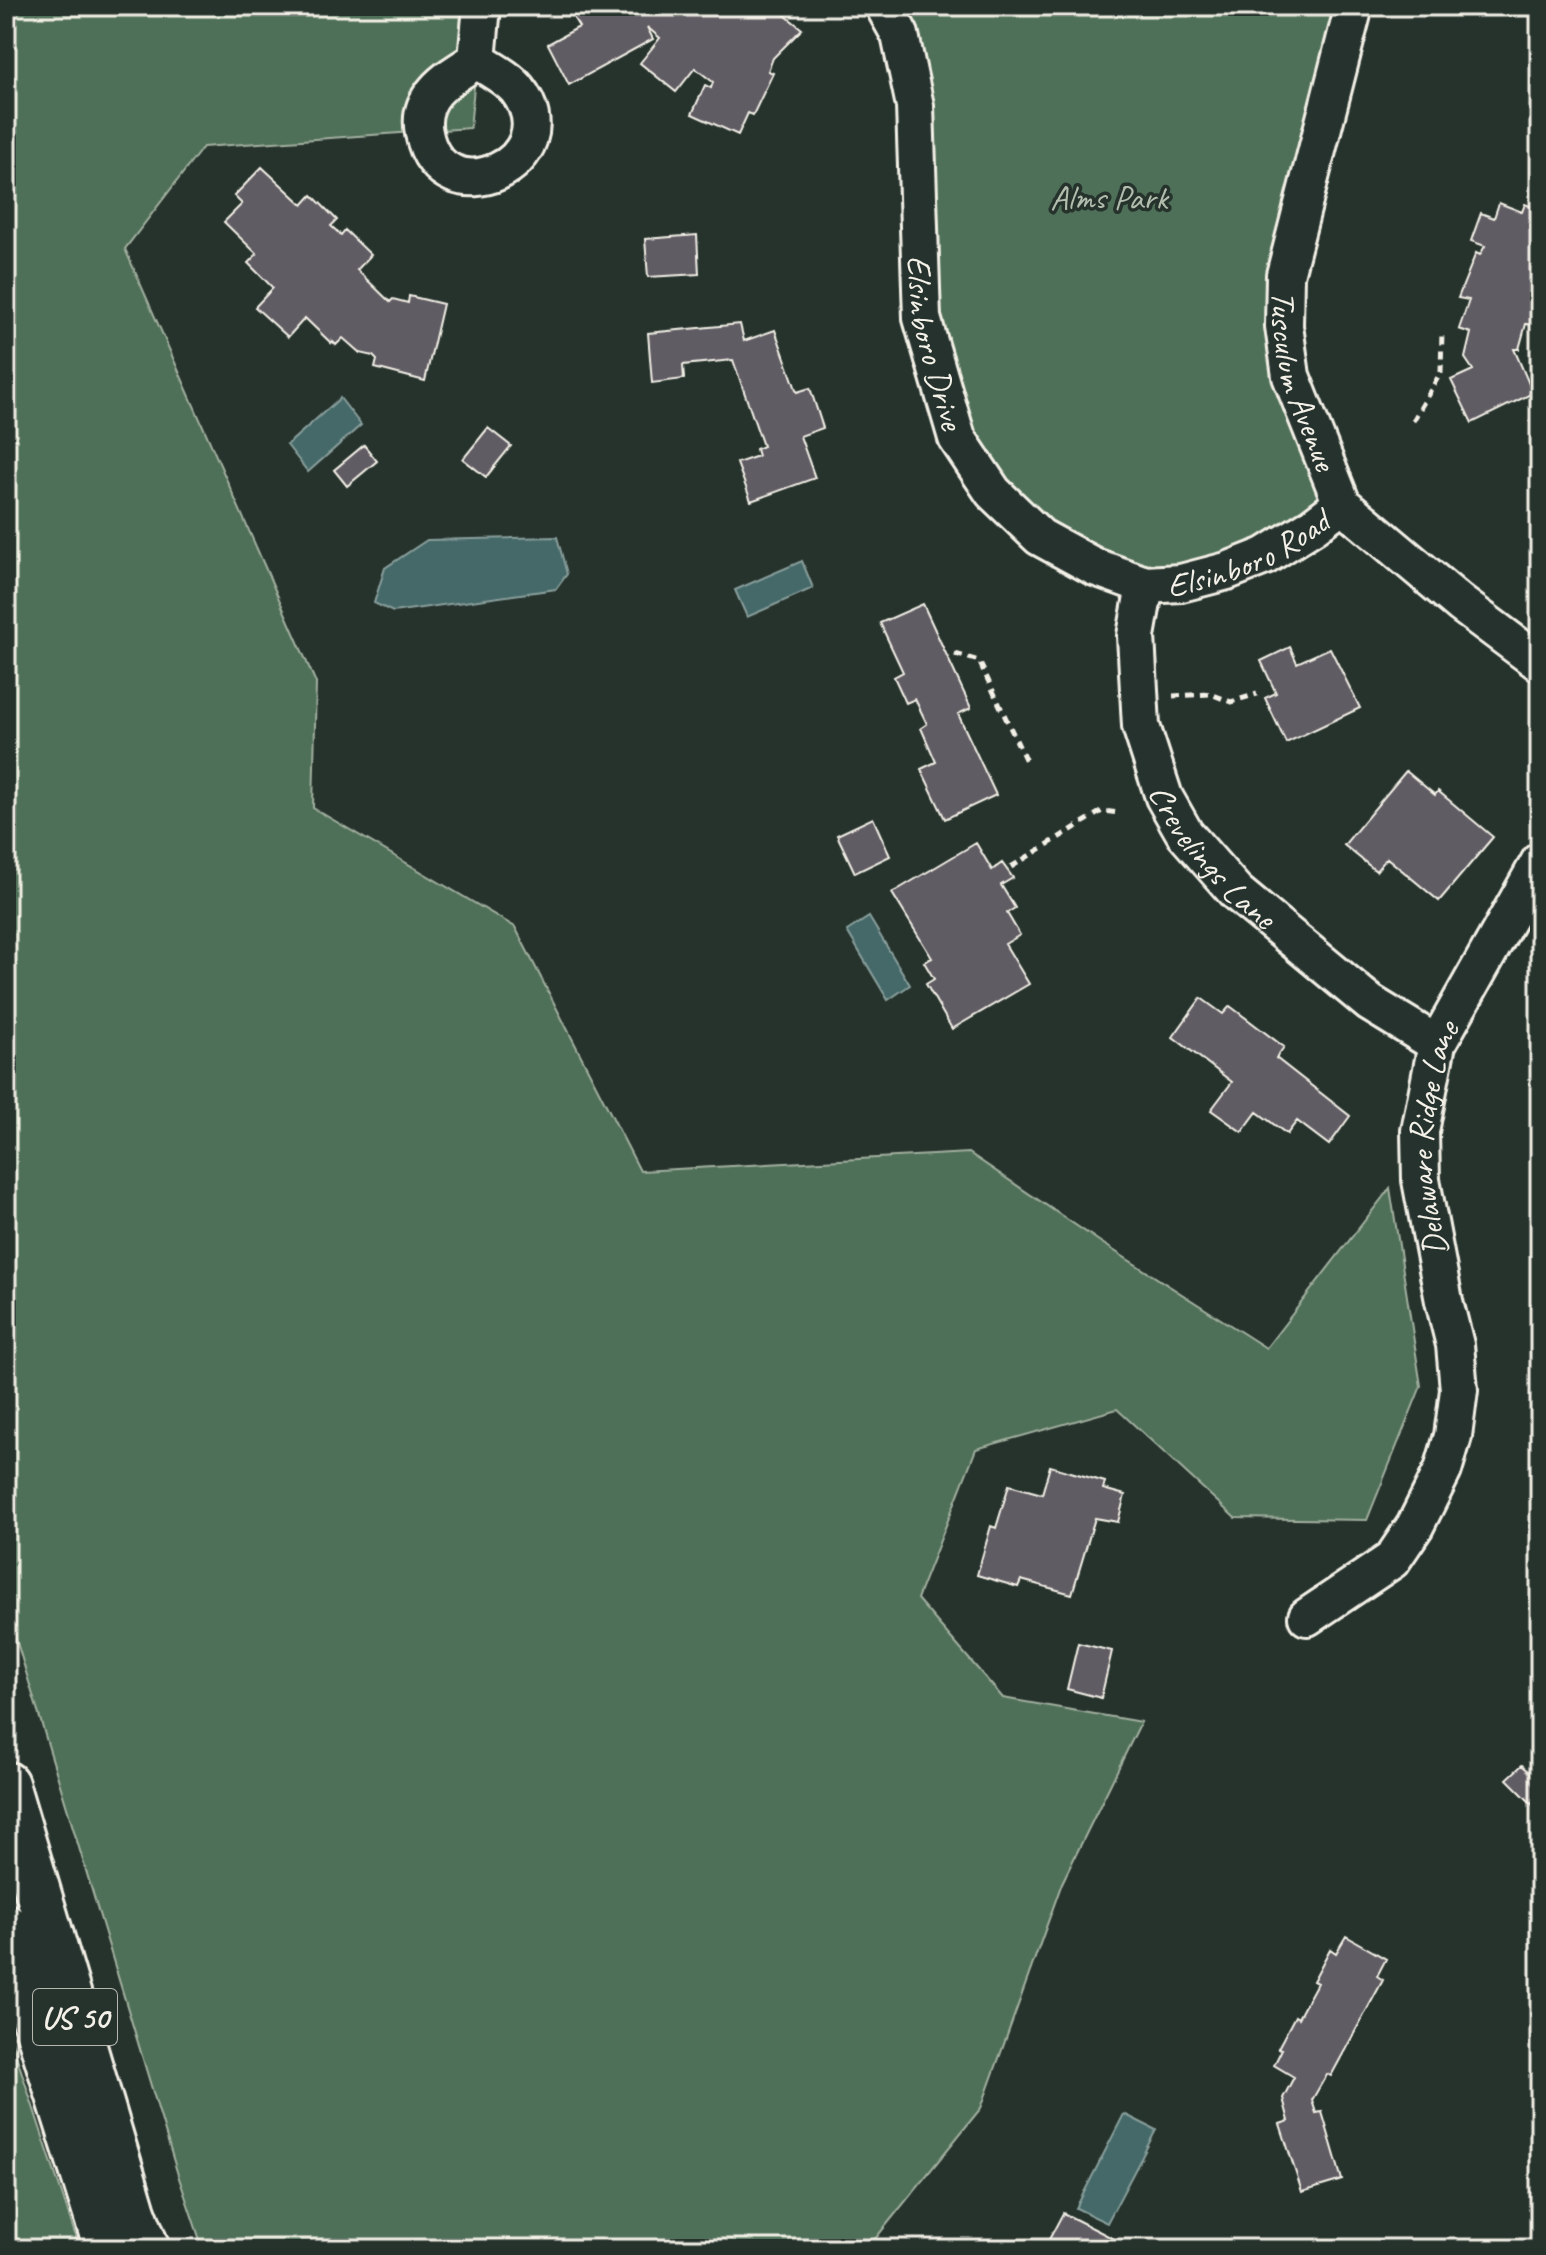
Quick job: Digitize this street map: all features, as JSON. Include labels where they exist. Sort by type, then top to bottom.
[{"type":"highway","name":"US 50","points":[[6,1784],[147,2249]]},
{"type":"highway","name":"US 50","points":[[6,1927],[107,2249]]},
{"type":"street","points":[[477,60],[482,6]]},
{"type":"street","name":"Elsinboro Drive","points":[[884,6],[900,35],[915,106],[922,318],[957,438],[993,492],[1040,537],[1095,567],[1145,585]]},
{"type":"street","name":"Tusculum Avenue","points":[[1354,6],[1285,275],[1284,326],[1291,376],[1342,504],[1461,604],[1540,663]]},
{"type":"street","name":"Elsinboro Road","points":[[1145,585],[1181,583],[1227,571],[1265,556],[1342,504]]},
{"type":"street","name":"Crevelings Lane","points":[[1145,585],[1136,636],[1141,726],[1164,797],[1185,834],[1236,892],[1370,1003],[1437,1044]]},
{"type":"street","name":"Delaware Ridge Lane","points":[[1307,1617],[1392,1560],[1415,1526],[1443,1470],[1453,1436],[1459,1390],[1455,1345],[1421,1180],[1420,1131],[1437,1044],[1540,861]]},
{"type":"path","points":[[159,6],[169,11],[173,6]]},
{"type":"path","points":[[1413,421],[1441,372],[1442,331]]},
{"type":"path","points":[[955,654],[979,661],[1026,761]]},
{"type":"path","points":[[1138,699],[1211,694],[1231,702],[1257,694]]},
{"type":"path","points":[[1011,867],[1102,811],[1119,813]]},
{"type":"green space","points":[[6,6],[482,6],[470,128],[203,147],[125,249],[316,683],[313,808],[515,927],[640,1171],[969,1153],[1266,1348],[1390,1188],[1421,1386],[1367,1520],[1235,1518],[1117,1409],[976,1449],[917,1599],[1003,1698],[1141,1722],[1062,1883],[981,2108],[867,2249],[203,2249],[6,1606]]},
{"type":"green space","name":"Alms Park","points":[[884,6],[1354,6],[1285,275],[1333,487],[1313,526],[1145,585],[993,492],[922,318],[915,106]]},
{"type":"green space","points":[[6,2024],[15,2052],[80,2249],[6,2249]]},
{"type":"water","points":[[340,398],[361,425],[308,472],[287,445]]},
{"type":"water","points":[[557,537],[567,574],[556,589],[393,612],[374,603],[385,568],[427,540]]},
{"type":"water","points":[[802,561],[813,588],[747,617],[735,590]]},
{"type":"water","points":[[869,917],[910,985],[888,1000],[847,931]]},
{"type":"water","points":[[1124,2114],[1156,2130],[1107,2223],[1076,2208]]},
{"type":"building","points":[[593,6],[774,6],[802,29],[773,58],[768,71],[773,73],[753,115],[748,113],[738,135],[692,114],[705,85],[711,88],[713,82],[695,68],[676,92],[640,63],[660,38],[647,27],[653,39],[569,85],[548,44],[579,27],[573,17]]},
{"type":"building","points":[[262,167],[303,205],[312,195],[337,220],[331,226],[341,235],[345,230],[371,255],[357,270],[390,302],[393,299],[408,303],[409,296],[443,304],[425,381],[375,368],[377,360],[373,356],[360,353],[343,338],[336,345],[331,343],[305,318],[288,337],[255,307],[273,288],[248,263],[257,254],[224,222],[242,204],[234,196]]},
{"type":"building","points":[[1499,203],[1522,212],[1525,204],[1540,210],[1540,283],[1532,301],[1537,302],[1540,311],[1536,322],[1526,324],[1519,349],[1514,349],[1533,393],[1472,423],[1451,380],[1473,370],[1465,358],[1471,333],[1459,329],[1469,300],[1458,298],[1476,253],[1480,255],[1485,246],[1471,241],[1481,213],[1494,218]]},
{"type":"building","points":[[697,235],[699,274],[648,277],[645,239]]},
{"type":"building","points":[[740,324],[744,341],[775,330],[797,392],[810,388],[823,428],[800,436],[815,478],[751,501],[737,463],[758,456],[756,449],[763,446],[733,360],[683,365],[684,379],[652,383],[648,333]]},
{"type":"building","points":[[488,428],[511,446],[486,477],[463,459]]},
{"type":"building","points":[[364,445],[377,461],[347,486],[334,470]]},
{"type":"building","points":[[923,604],[971,708],[958,714],[996,795],[945,819],[921,769],[936,762],[921,728],[927,724],[915,699],[906,703],[894,677],[903,672],[880,623]]},
{"type":"building","points":[[1290,647],[1297,663],[1330,648],[1360,708],[1286,743],[1265,698],[1276,693],[1261,661]]},
{"type":"building","points":[[1406,771],[1435,795],[1438,791],[1493,837],[1439,901],[1387,858],[1376,871],[1344,845]]},
{"type":"building","points":[[873,818],[890,856],[855,873],[837,835]]},
{"type":"building","points":[[976,843],[992,870],[1002,863],[1013,878],[1001,885],[1015,908],[1007,913],[1020,935],[1005,944],[1029,984],[952,1029],[926,984],[934,979],[924,962],[932,958],[892,893]]},
{"type":"building","points":[[1201,998],[1223,1014],[1230,1006],[1284,1047],[1276,1058],[1350,1116],[1329,1145],[1297,1121],[1287,1134],[1257,1112],[1242,1132],[1211,1110],[1232,1082],[1173,1037]]},
{"type":"building","points":[[1050,1466],[1105,1482],[1103,1489],[1125,1495],[1118,1522],[1095,1518],[1072,1594],[1021,1580],[1018,1587],[977,1575],[991,1526],[996,1528],[1009,1485],[1042,1494]]},
{"type":"building","points":[[1078,1643],[1112,1651],[1101,1698],[1067,1689]]},
{"type":"building","points":[[1522,1765],[1540,1782],[1540,1812],[1507,1779]]},
{"type":"building","points":[[1346,1936],[1386,1959],[1377,1976],[1383,1980],[1331,2076],[1327,2074],[1312,2100],[1316,2113],[1322,2112],[1342,2180],[1302,2192],[1280,2124],[1289,2121],[1283,2098],[1294,2077],[1274,2065],[1282,2049],[1278,2048],[1317,1983],[1313,1981],[1330,1949],[1336,1953]]},
{"type":"building","points":[[1063,2213],[1122,2243],[1119,2249],[1045,2247]]}]
